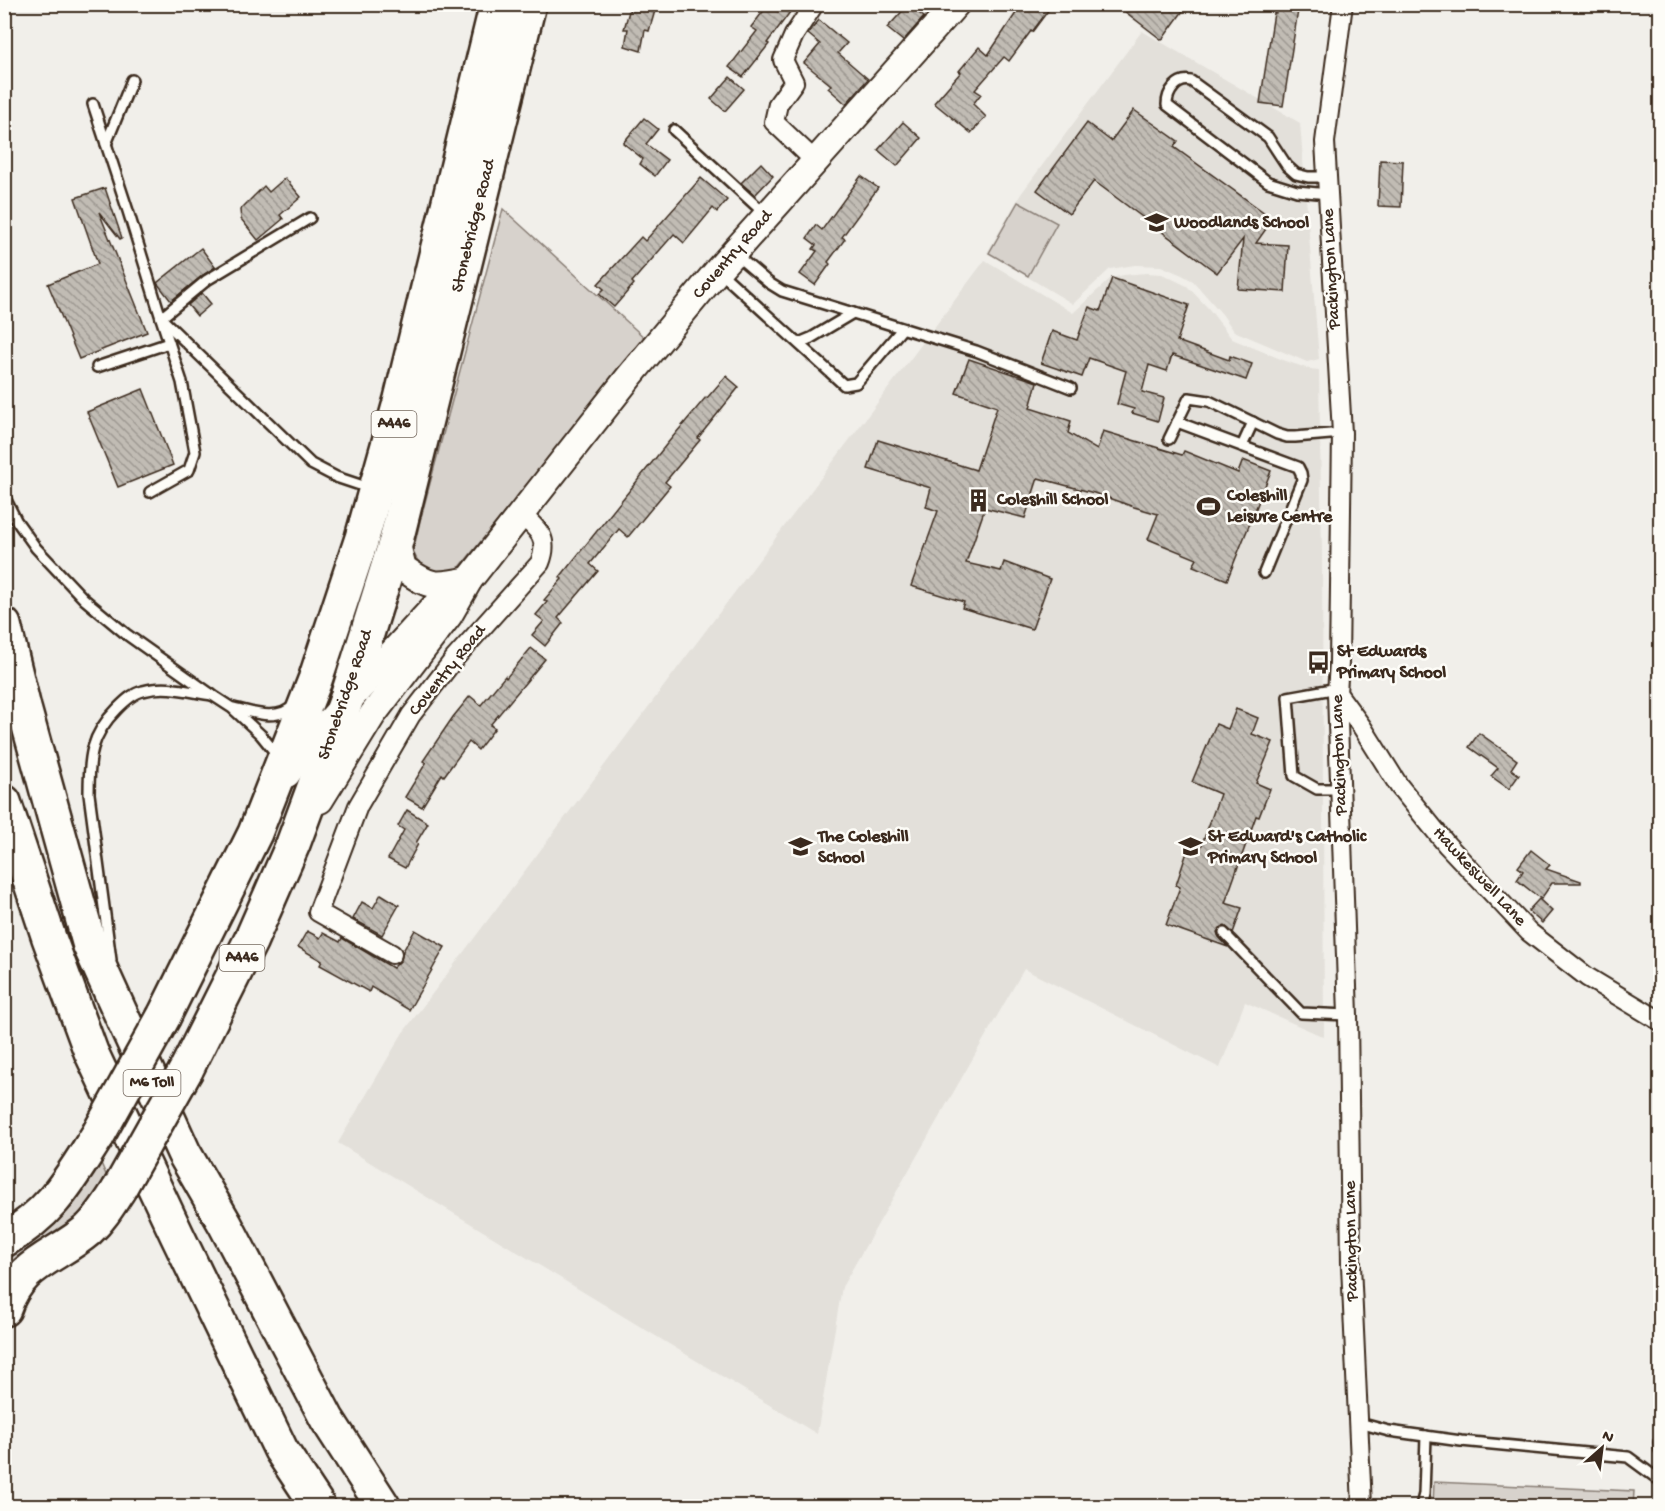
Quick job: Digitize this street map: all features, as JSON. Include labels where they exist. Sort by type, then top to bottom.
[{"type":"highway","name":"Stonebridge Road","points":[[4,1309],[16,1283],[30,1269],[88,1229],[101,1216],[119,1189],[186,1070],[251,940],[293,844],[346,701],[396,542],[390,495],[401,399],[497,4]]},
{"type":"highway","name":"Stonebridge Road","points":[[4,1240],[24,1228],[60,1194],[98,1135],[164,1016],[255,833],[315,680],[362,538],[390,495],[529,4]]},
{"type":"highway","name":"M6 Toll","points":[[4,626],[24,708],[90,946],[184,1153],[225,1224],[327,1419],[382,1506]]},
{"type":"highway","name":"M6 Toll","points":[[4,802],[49,938],[91,1052],[281,1450],[318,1506]]},
{"type":"main road","name":"Coventry Road","points":[[469,580],[629,376],[766,216],[956,4]]},
{"type":"main road","points":[[396,542],[403,568],[423,582],[442,586],[469,580]]},
{"type":"main road","points":[[255,833],[284,779],[303,750],[437,604],[469,580]]},
{"type":"main road","points":[[293,844],[373,714],[448,615],[469,580]]},
{"type":"street","name":"Packington Lane","points":[[1343,4],[1325,142],[1342,433],[1337,690],[1348,1016],[1351,1265],[1362,1506]]},
{"type":"street","points":[[813,6],[794,34],[783,60],[794,82],[778,104],[774,122],[815,161]]},
{"type":"street","name":"Coventry Road","points":[[393,954],[318,912],[358,806],[411,715],[455,658],[540,563],[544,553],[544,542],[538,529],[520,514]]},
{"type":"street","name":"Hawkeswell Lane","points":[[1337,690],[1399,786],[1447,845],[1529,932],[1587,977],[1660,1021]]},
{"type":"lane","points":[[106,144],[132,80]]},
{"type":"lane","points":[[1179,81],[1191,81],[1268,137],[1287,166],[1296,174],[1328,185],[1297,191],[1268,182],[1167,105],[1167,99],[1179,81]]},
{"type":"lane","points":[[93,104],[182,382],[195,452],[189,470],[150,492]]},
{"type":"lane","points":[[674,130],[766,216]]},
{"type":"lane","points":[[161,318],[207,280],[310,218]]},
{"type":"lane","points":[[726,262],[782,291],[976,351],[1071,388]]},
{"type":"lane","points":[[726,262],[799,343],[844,385],[856,383],[902,329]]},
{"type":"lane","points":[[799,343],[853,313]]},
{"type":"lane","points":[[161,318],[311,464],[336,477],[390,495]]},
{"type":"lane","points":[[97,367],[169,343]]},
{"type":"lane","points":[[964,358],[976,351]]},
{"type":"lane","points":[[1169,439],[1189,398],[1209,401],[1287,437],[1342,433]]},
{"type":"lane","points":[[1178,422],[1293,464],[1301,473],[1302,480],[1264,573]]},
{"type":"lane","points":[[1242,446],[1253,422]]},
{"type":"lane","points":[[4,496],[16,520],[36,548],[84,599],[126,634],[232,708],[261,735],[283,762]]},
{"type":"lane","points":[[232,708],[272,715],[292,708],[315,680]]},
{"type":"lane","points":[[117,1005],[89,794],[89,768],[93,742],[105,720],[124,701],[143,691],[171,688],[212,696]]},
{"type":"lane","points":[[1337,690],[1288,697],[1294,776],[1317,789],[1341,789]]},
{"type":"lane","points":[[19,878],[49,938]]},
{"type":"lane","points":[[1224,933],[1300,1013],[1348,1016]]},
{"type":"lane","points":[[1359,1423],[1389,1431],[1461,1441],[1628,1457],[1658,1479],[1660,1472]]},
{"type":"lane","points":[[1421,1506],[1424,1494],[1426,1436]]},
{"type":"shaded area","name":"Woodlands School","points":[[1142,31],[1300,123],[1319,359],[1307,362],[1234,331],[1193,281],[1161,266],[1135,265],[1110,269],[1073,304],[987,253],[1021,194]]},
{"type":"shaded area","points":[[1018,202],[1057,223],[1028,276],[989,253]]},
{"type":"shaded area","points":[[503,209],[646,339],[460,567],[442,576],[424,572],[413,552]]},
{"type":"shaded area","name":"The Coleshill School","points":[[985,260],[1073,313],[1111,278],[1146,273],[1162,274],[1187,286],[1209,309],[1232,339],[1283,360],[1319,370],[1324,1037],[1245,1002],[1220,1068],[1024,969],[842,1287],[817,1434],[338,1143],[402,1034]]},
{"type":"shaded area","points":[[4,1055],[12,1080],[8,1149],[5,1152]]},
{"type":"shaded area","points":[[97,1154],[110,1184],[83,1219],[5,1281],[5,1252]]},
{"type":"shaded area","points":[[1434,1482],[1634,1491],[1633,1506],[1433,1506]]},
{"type":"building","points":[[631,4],[657,4],[649,31],[645,30],[641,51],[625,46],[628,29],[624,29]]},
{"type":"building","points":[[769,4],[796,4],[743,77],[729,67],[757,31],[751,27]]},
{"type":"building","points":[[1022,4],[1053,4],[1009,61],[1004,57],[975,90],[981,94],[973,104],[986,117],[971,133],[934,103],[979,47],[988,55]]},
{"type":"building","points":[[1115,4],[1188,4],[1162,40]]},
{"type":"building","points":[[1277,4],[1299,4],[1283,106],[1260,103]]},
{"type":"building","points":[[908,5],[924,17],[903,41],[887,28]]},
{"type":"building","points":[[819,20],[847,43],[838,53],[868,79],[846,104],[828,88],[831,85],[804,63],[820,44],[808,34]]},
{"type":"building","points":[[730,77],[744,89],[725,111],[711,99]]},
{"type":"building","points":[[1134,110],[1178,141],[1174,147],[1273,219],[1256,243],[1288,245],[1285,292],[1238,289],[1243,239],[1217,273],[1094,181],[1069,214],[1037,190],[1087,123],[1111,141]]},
{"type":"building","points":[[644,118],[658,129],[646,144],[667,160],[655,176],[640,164],[643,159],[623,143]]},
{"type":"building","points":[[903,122],[921,138],[897,166],[878,150]]},
{"type":"building","points":[[1380,160],[1403,161],[1401,207],[1378,206]]},
{"type":"building","points":[[761,163],[773,176],[755,195],[741,183]]},
{"type":"building","points":[[861,176],[878,188],[842,237],[845,239],[815,285],[800,274],[817,251],[813,249],[816,245],[807,238],[816,225],[822,230]]},
{"type":"building","points":[[285,178],[301,197],[280,215],[283,219],[258,240],[241,219],[240,210],[264,186],[269,192]]},
{"type":"building","points":[[701,178],[727,200],[717,212],[713,208],[684,243],[674,234],[632,282],[634,284],[614,307],[599,294],[604,289],[598,284],[641,237],[645,241]]},
{"type":"building","points":[[105,188],[122,238],[120,239],[99,212],[147,332],[79,359],[48,284],[98,264],[75,198]]},
{"type":"building","points":[[201,248],[215,267],[171,301],[157,283]]},
{"type":"building","points":[[1112,278],[1189,305],[1177,341],[1229,360],[1230,356],[1252,364],[1246,380],[1172,355],[1167,371],[1149,365],[1142,392],[1164,398],[1158,421],[1132,413],[1134,409],[1117,404],[1126,371],[1089,358],[1082,377],[1041,363],[1052,331],[1077,340],[1089,307],[1100,311]]},
{"type":"building","points":[[202,293],[211,304],[197,316],[188,305]]},
{"type":"building","name":"Coleshill School","points":[[969,359],[1037,382],[1030,408],[1071,421],[1068,433],[1097,450],[1103,431],[1182,455],[1184,451],[1238,473],[1243,460],[1271,471],[1227,580],[1193,566],[1197,559],[1148,539],[1158,514],[1038,478],[1025,518],[985,508],[966,563],[1001,571],[1004,562],[1050,579],[1032,629],[962,608],[964,602],[911,586],[938,511],[926,507],[931,488],[868,469],[878,440],[976,470],[997,407],[956,393]]},
{"type":"building","points":[[726,376],[739,387],[698,438],[700,440],[665,482],[670,486],[628,537],[619,529],[590,564],[598,571],[558,618],[563,623],[545,646],[532,635],[544,621],[536,615],[547,602],[544,600],[666,445]]},
{"type":"building","points":[[143,389],[173,465],[118,487],[87,412]]},
{"type":"building","points":[[531,648],[545,659],[490,725],[495,728],[478,750],[469,742],[444,776],[442,774],[422,807],[405,797],[426,763],[423,761],[470,696],[481,705]]},
{"type":"building","points":[[1236,709],[1258,718],[1252,734],[1273,742],[1256,783],[1270,789],[1259,817],[1256,816],[1225,903],[1242,908],[1233,933],[1225,926],[1217,932],[1228,947],[1166,925],[1180,887],[1176,885],[1189,846],[1200,850],[1220,794],[1192,782],[1216,724],[1228,729]]},
{"type":"building","points":[[1479,733],[1517,760],[1511,769],[1519,775],[1509,789],[1491,776],[1498,768],[1469,747]]},
{"type":"building","points":[[407,810],[428,823],[405,868],[388,859],[404,830],[398,826]]},
{"type":"building","points":[[1531,850],[1550,865],[1546,869],[1581,881],[1581,883],[1552,883],[1541,899],[1517,880],[1523,871],[1518,867]]},
{"type":"building","points":[[381,894],[399,905],[382,935],[353,919],[362,902],[373,908]]},
{"type":"building","points":[[1539,899],[1552,911],[1542,923],[1528,911]]},
{"type":"building","points":[[415,930],[445,947],[409,1010],[371,987],[369,992],[320,965],[322,961],[298,947],[307,931],[320,938],[323,933],[340,942],[342,938],[393,968],[401,960],[403,951]]},
{"type":"place","name":"Woodlands School","points":[[1156,223]]},
{"type":"place","name":"Coleshill School","points":[[979,500]]},
{"type":"place","name":"Coleshill Leisure Centre","points":[[1209,506]]},
{"type":"place","name":"St Edwards Primary School","points":[[1319,662]]},
{"type":"place","name":"The Coleshill School","points":[[800,847]]},
{"type":"place","name":"St Edward's Catholic Primary School","points":[[1190,847]]}]
